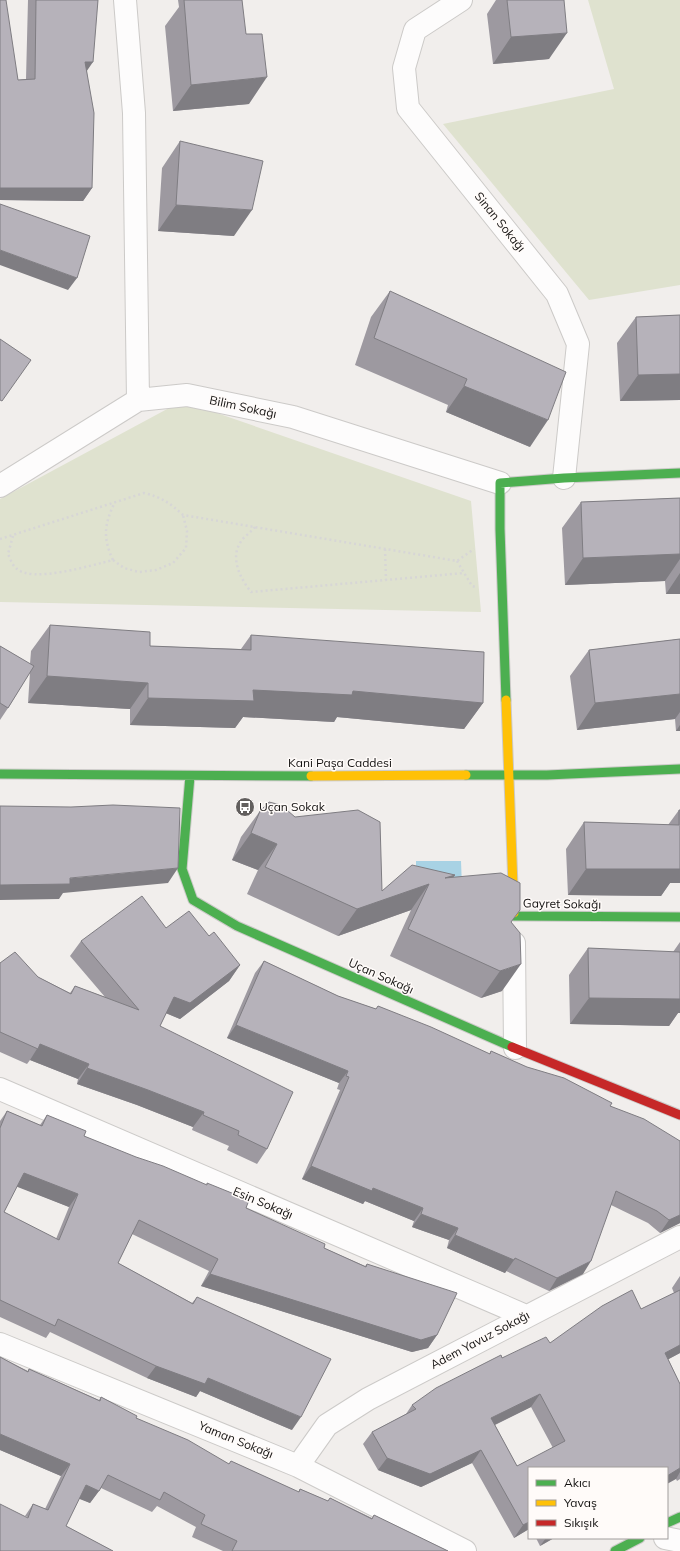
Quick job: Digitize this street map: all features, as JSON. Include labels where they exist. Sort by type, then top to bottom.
[{"type":"street","points":[[125,0],[134,113],[138,400]]},
{"type":"street","name":"Sinan Sokağı","points":[[461,0],[415,30],[404,68],[408,108],[557,294],[578,344],[564,478]]},
{"type":"street","name":"Bilim Sokağı","points":[[0,486],[138,400],[187,395],[293,417],[500,483]]},
{"type":"street","points":[[500,483],[564,478],[680,473]]},
{"type":"street","name":"Gayret Sokağı","points":[[500,483],[500,540],[514,916],[680,917]]},
{"type":"street","name":"Kani Paşa Caddesi","points":[[0,774],[190,776],[548,775],[680,769]]},
{"type":"street","name":"Uçan Sokağı","points":[[190,776],[182,869],[193,900],[237,926],[515,1048],[680,1115]]},
{"type":"street","points":[[514,916],[515,1048]]},
{"type":"street","name":"Esin Sokağı","points":[[0,1089],[526,1316]]},
{"type":"street","name":"Adem Yavuz Sokağı","points":[[298,1466],[327,1424],[368,1399],[680,1237]]},
{"type":"street","name":"Yaman Sokağı","points":[[0,1344],[298,1466],[465,1551]]},
{"type":"street","points":[[668,1522],[680,1516]]},
{"type":"street","points":[[615,1551],[638,1539]]},
{"type":"street","points":[[668,1539],[680,1541]]},
{"type":"path","points":[[0,539],[114,504],[144,493],[156,496],[170,504],[183,515],[457,560],[484,543],[500,540]]},
{"type":"path","points":[[114,504],[107,518],[107,547],[113,560],[124,568],[139,572],[156,570],[173,563],[186,548],[187,531],[183,515]]},
{"type":"path","points":[[255,527],[241,541],[236,555],[238,570],[251,592],[464,573]]},
{"type":"path","points":[[13,535],[8,554],[16,568],[30,575],[53,574],[113,560]]},
{"type":"path","points":[[385,549],[386,580]]},
{"type":"green space","points":[[588,0],[680,0],[680,285],[589,300],[443,124],[614,89]]},
{"type":"green space","points":[[182,401],[471,501],[481,612],[0,602],[0,499]]},
{"type":"water","points":[[416,861],[461,861],[462,887],[416,887]]},
{"type":"building","points":[[0,0],[6,0],[18,80],[35,79],[36,0],[98,0],[93,62],[85,62],[94,113],[92,188],[0,188]]},
{"type":"building","points":[[184,0],[242,0],[246,34],[262,34],[267,77],[191,85]]},
{"type":"building","points":[[507,0],[564,0],[567,33],[511,37]]},
{"type":"building","points":[[180,141],[263,161],[252,210],[176,205]]},
{"type":"building","points":[[0,204],[90,236],[77,278],[0,250]]},
{"type":"building","points":[[390,291],[566,372],[548,420],[464,386],[467,379],[374,338]]},
{"type":"building","points":[[680,315],[680,374],[638,375],[636,317]]},
{"type":"building","points":[[0,339],[31,360],[2,401],[0,400]]},
{"type":"building","points":[[680,498],[680,554],[583,558],[581,502]]},
{"type":"building","points":[[50,625],[150,632],[150,646],[251,650],[251,635],[484,652],[483,703],[353,691],[352,695],[253,690],[254,701],[148,698],[148,683],[47,676]]},
{"type":"building","points":[[680,639],[680,694],[595,703],[589,650]]},
{"type":"building","points":[[0,646],[34,666],[8,708],[0,703]]},
{"type":"building","points":[[269,802],[281,805],[295,817],[358,810],[380,822],[382,891],[412,865],[455,875],[445,878],[501,873],[520,883],[520,910],[511,922],[520,933],[521,964],[500,971],[408,929],[429,884],[357,909],[265,867],[277,844],[251,833],[260,811]]},
{"type":"building","points":[[113,805],[180,808],[178,868],[70,878],[70,884],[0,885],[0,806],[71,807]]},
{"type":"building","points":[[679,810],[680,869],[586,869],[584,822],[679,825]]},
{"type":"building","points":[[142,896],[166,928],[189,911],[209,936],[214,932],[240,965],[190,1003],[174,997],[160,1026],[293,1092],[267,1149],[238,1135],[239,1131],[203,1115],[204,1112],[87,1068],[89,1064],[40,1044],[38,1049],[0,1032],[0,963],[15,952],[38,977],[71,994],[75,986],[139,1010],[81,941]]},
{"type":"building","points":[[588,948],[680,952],[680,999],[589,998]]},
{"type":"building","points":[[264,961],[338,996],[376,1009],[378,1006],[431,1027],[490,1054],[491,1051],[527,1067],[564,1078],[612,1103],[610,1106],[644,1119],[680,1141],[680,1215],[669,1220],[657,1211],[616,1191],[591,1261],[557,1278],[515,1258],[514,1260],[455,1235],[458,1228],[421,1214],[423,1208],[373,1188],[372,1191],[311,1166],[349,1077],[346,1076],[348,1071],[236,1025]]},
{"type":"building","points":[[7,1111],[42,1126],[47,1115],[86,1131],[84,1136],[163,1166],[207,1185],[207,1183],[249,1200],[246,1208],[325,1244],[324,1248],[366,1267],[367,1264],[457,1293],[437,1335],[421,1340],[210,1274],[218,1259],[139,1220],[118,1263],[193,1304],[197,1297],[331,1359],[301,1417],[208,1378],[205,1384],[156,1366],[58,1319],[55,1326],[0,1300],[0,1128]],"holes":[[[24,1173],[78,1194],[59,1240],[4,1212]]]},
{"type":"building","points":[[632,1290],[641,1309],[680,1290],[680,1345],[665,1353],[680,1384],[680,1468],[668,1475],[668,1467],[528,1467],[528,1522],[523,1525],[481,1450],[430,1474],[387,1458],[372,1432],[416,1409],[412,1405],[436,1388],[501,1355],[502,1358],[546,1337],[550,1343],[602,1306]],"holes":[[[540,1394],[565,1441],[517,1466],[491,1418]]]},
{"type":"building","points":[[0,1357],[28,1372],[29,1369],[100,1401],[101,1397],[137,1416],[136,1418],[188,1440],[229,1464],[231,1461],[299,1492],[300,1489],[328,1501],[330,1498],[372,1519],[374,1515],[448,1551],[232,1551],[237,1541],[201,1524],[205,1515],[164,1492],[160,1500],[108,1475],[99,1491],[86,1485],[66,1526],[113,1551],[0,1551],[0,1504],[28,1518],[33,1504],[48,1510],[70,1464],[0,1434]]},
{"type":"traffic: fast","points":[[506,700],[500,529],[500,483],[564,478],[680,473]]},
{"type":"traffic: fast","points":[[466,775],[547,775],[680,769]]},
{"type":"traffic: fast","points":[[0,774],[311,776]]},
{"type":"traffic: fast","points":[[190,776],[182,869],[193,900],[237,926],[512,1047]]},
{"type":"traffic: fast","points":[[514,913],[514,916],[680,917]]},
{"type":"traffic: fast","points":[[668,1523],[680,1517]]},
{"type":"traffic: fast","points":[[615,1551],[638,1539]]},
{"type":"traffic: slow","points":[[506,700],[514,913]]},
{"type":"traffic: slow","points":[[311,776],[466,775]]},
{"type":"traffic: jam","points":[[512,1047],[680,1115]]},
{"type":"place","name":"Uçan Sokak","points":[[245,807]]}]
